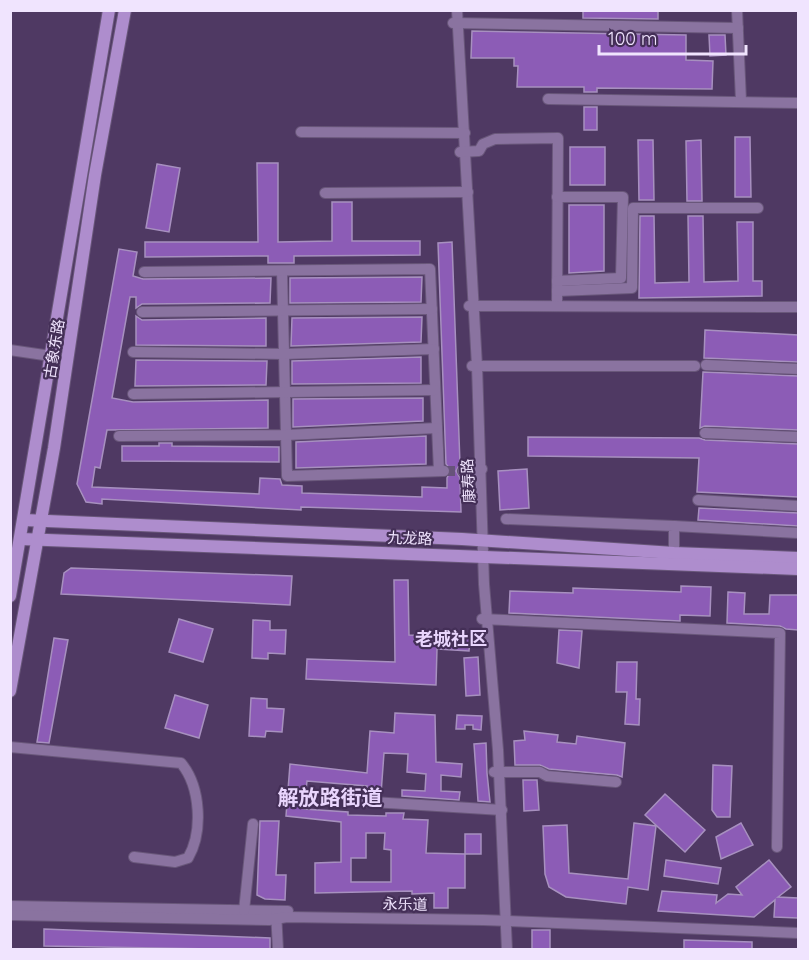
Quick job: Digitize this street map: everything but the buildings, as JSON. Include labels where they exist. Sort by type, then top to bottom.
[{"type":"main road","name":"古象东路","points":[[10,596],[16,536],[24,520],[109,10]]},
{"type":"main road","name":"古象东路","points":[[10,691],[42,521],[95,175],[125,10]]},
{"type":"main road","name":"九龙路","points":[[24,520],[481,540],[674,553],[798,558]]},
{"type":"main road","name":"九龙路","points":[[16,536],[38,539],[798,569]]},
{"type":"street","name":"康寿路","points":[[451,10],[455,23]]},
{"type":"street","name":"康寿路","points":[[457,10],[455,23],[475,366],[484,619],[499,810],[502,950]]},
{"type":"street","points":[[737,10],[741,101]]},
{"type":"street","points":[[455,23],[738,28]]},
{"type":"street","points":[[548,99],[798,103]]},
{"type":"street","points":[[301,132],[462,133]]},
{"type":"street","points":[[463,152],[479,151],[483,144],[495,139],[558,138],[557,306]]},
{"type":"street","points":[[325,193],[465,192]]},
{"type":"street","points":[[557,197],[623,197],[621,279],[557,286]]},
{"type":"street","points":[[557,286],[632,288],[633,208],[758,208]]},
{"type":"street","points":[[144,272],[430,269],[437,428],[442,471],[287,476],[282,271]]},
{"type":"street","points":[[471,306],[798,307]]},
{"type":"street","points":[[142,312],[432,309]]},
{"type":"street","points":[[133,352],[284,354],[434,349]]},
{"type":"street","points":[[10,350],[51,356]]},
{"type":"street","points":[[475,366],[701,366],[798,369]]},
{"type":"street","points":[[133,394],[435,390]]},
{"type":"street","points":[[119,436],[286,435],[437,428]]},
{"type":"street","points":[[705,433],[798,437]]},
{"type":"street","points":[[463,471],[479,470]]},
{"type":"street","points":[[698,500],[798,506]]},
{"type":"street","points":[[506,519],[674,525],[798,533]]},
{"type":"street","points":[[674,525],[674,553]]},
{"type":"street","points":[[484,619],[780,633],[777,847]]},
{"type":"street","points":[[10,747],[181,764],[189,772],[198,803],[194,847],[188,858],[175,862],[134,856]]},
{"type":"street","points":[[496,772],[540,772],[547,776],[616,782]]},
{"type":"street","points":[[356,801],[499,810]]},
{"type":"street","points":[[244,911],[253,824]]},
{"type":"street","name":"永乐道","points":[[10,906],[244,911],[276,915]]},
{"type":"street","name":"永乐道","points":[[10,915],[503,918],[798,926]]},
{"type":"street","points":[[276,915],[278,950]]},
{"type":"street","name":"康寿路","points":[[503,918],[507,950]]},
{"type":"street","name":"永乐道","points":[[503,918],[798,933]]},
{"type":"tunnel","points":[[445,471],[463,471]]},
{"type":"district","name":"老城社区","points":[[451,638]]},
{"type":"district","name":"解放路街道","points":[[330,797]]}]
